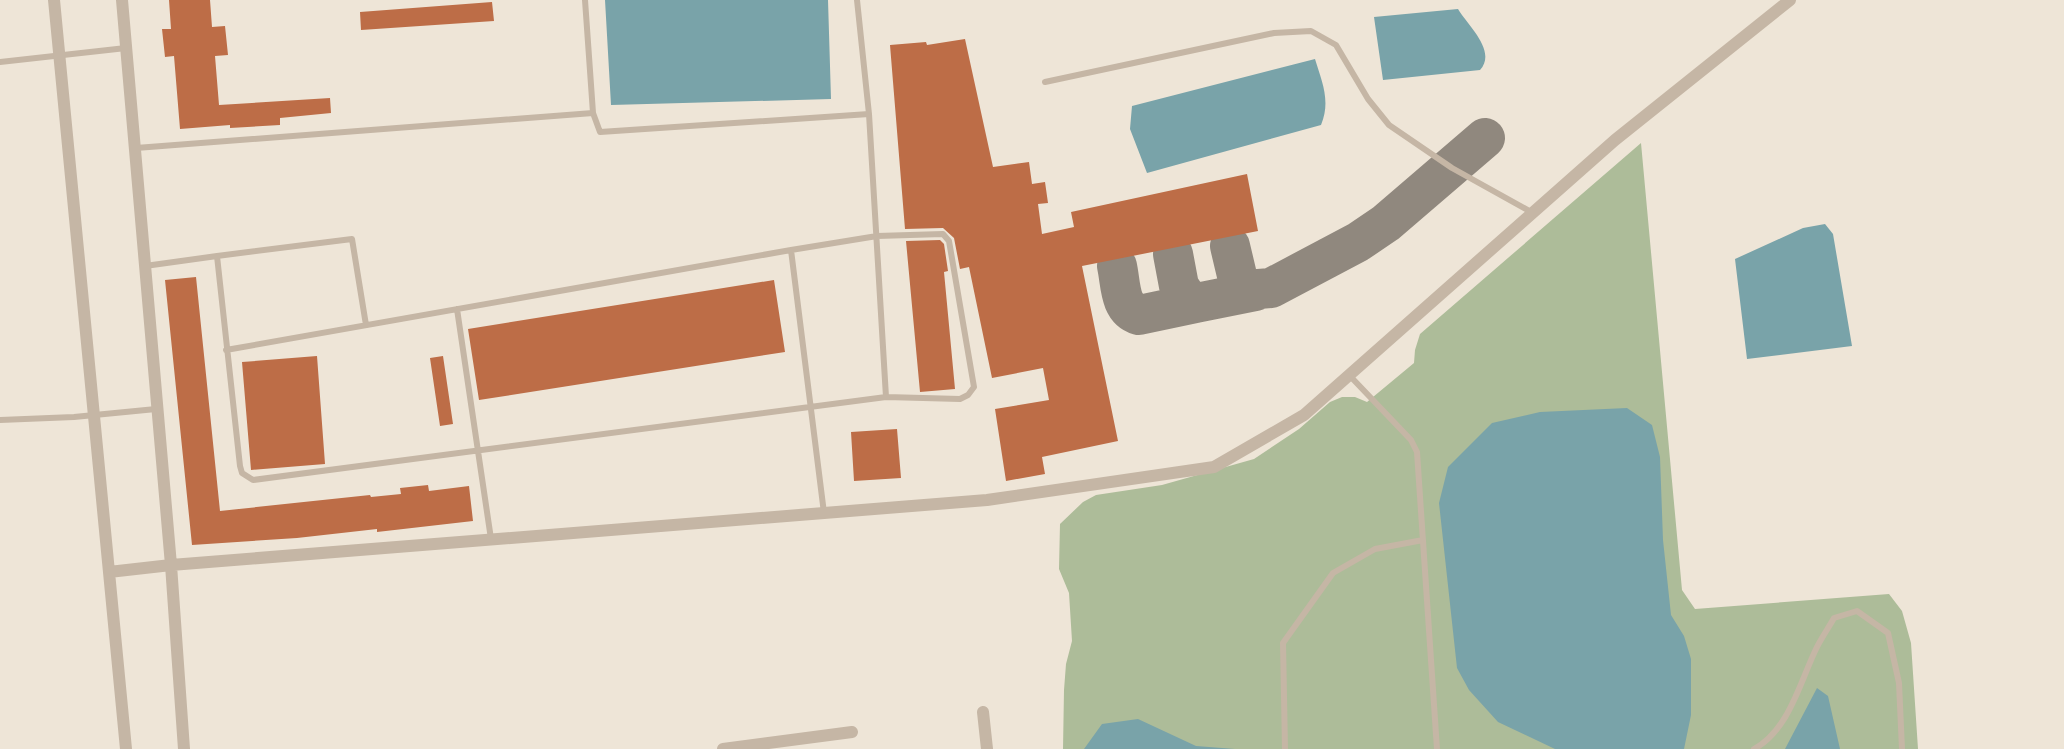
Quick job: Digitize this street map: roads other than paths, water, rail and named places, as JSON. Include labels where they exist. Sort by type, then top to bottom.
[{"type":"street","points":[[54,0],[126,749]]},
{"type":"street","points":[[122,0],[171,565],[182,749]]},
{"type":"street","points":[[109,572],[987,500],[1214,467],[1304,415],[1615,140],[1790,0]]},
{"type":"street","points":[[983,712],[987,749]]},
{"type":"street","points":[[723,749],[764,746],[852,732]]},
{"type":"lane","points":[[584,0],[593,113],[600,132],[869,114]]},
{"type":"lane","points":[[857,0],[869,114],[886,397]]},
{"type":"lane","points":[[1045,82],[1274,33],[1311,31],[1336,45],[1368,99],[1389,125],[1452,168],[1533,213]]},
{"type":"lane","points":[[0,62],[125,48]]},
{"type":"lane","points":[[134,148],[593,113]]},
{"type":"lane","points":[[218,257],[226,350],[240,466],[247,478],[253,480],[886,397],[960,399],[968,395],[974,387],[947,236],[943,234],[877,236],[226,350]]},
{"type":"lane","points":[[145,266],[352,239],[366,325]]},
{"type":"lane","points":[[791,250],[824,513]]},
{"type":"lane","points":[[457,309],[491,539]]},
{"type":"lane","points":[[1350,376],[1415,445],[1437,749]]},
{"type":"lane","points":[[0,421],[156,410]]},
{"type":"lane","points":[[1286,749],[1283,643],[1333,573],[1375,549],[1423,540]]},
{"type":"lane","points":[[1754,749],[1762,745],[1788,714],[1818,646],[1834,618],[1857,611],[1888,633],[1899,683],[1902,749]]},
{"type":"water","points":[[605,0],[828,0],[831,99],[611,105]]},
{"type":"water","points":[[1458,9],[1483,47],[1484,63],[1480,70],[1383,80],[1374,17]]},
{"type":"water","points":[[1315,59],[1325,100],[1321,125],[1147,173],[1130,129],[1132,106]]},
{"type":"water","points":[[1825,224],[1833,234],[1852,346],[1747,359],[1735,259],[1803,228]]},
{"type":"water","points":[[1627,408],[1652,425],[1660,457],[1663,540],[1671,615],[1684,636],[1691,659],[1691,715],[1684,749],[1555,749],[1498,722],[1469,690],[1457,668],[1439,503],[1448,467],[1492,423],[1540,412]]},
{"type":"water","points":[[1817,688],[1828,696],[1840,749],[1785,749]]},
{"type":"water","points":[[1138,719],[1196,746],[1235,749],[1084,749],[1102,724]]}]
